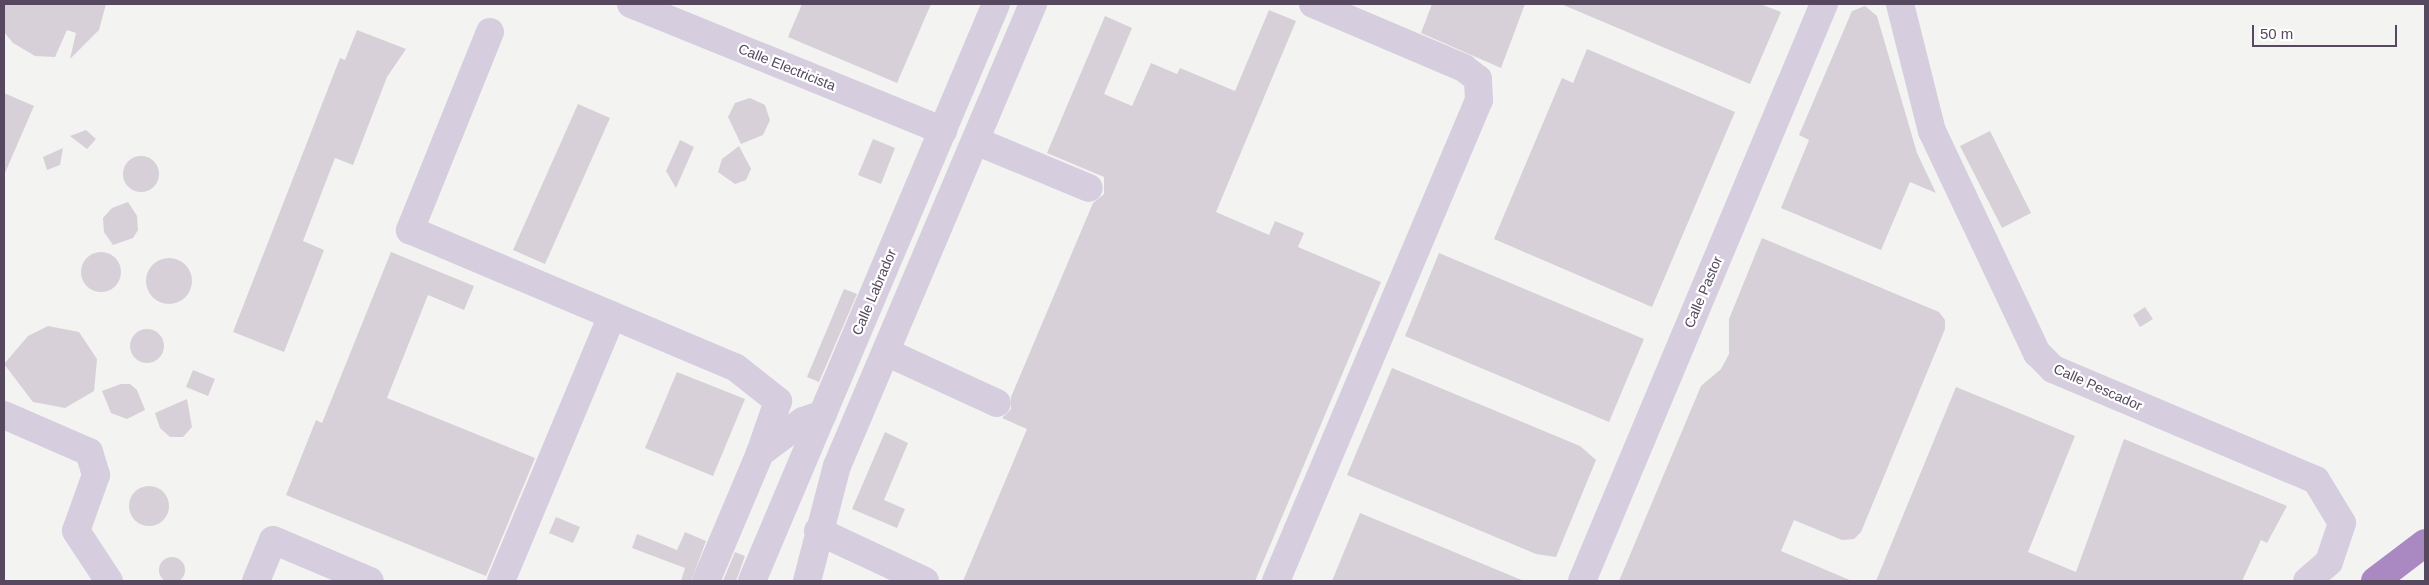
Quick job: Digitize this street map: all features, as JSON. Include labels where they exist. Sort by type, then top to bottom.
[{"type":"highway","points":[[2375,581],[2425,543]]},
{"type":"street","name":"Calle Electricista","points":[[630,4],[943,131]]},
{"type":"street","name":"Calle Labrador","points":[[752,581],[996,4]]},
{"type":"street","points":[[807,581],[818,531],[837,466],[1033,4]]},
{"type":"street","points":[[1276,581],[1479,100],[1478,79],[1464,68],[1314,4]]},
{"type":"street","name":"Calle Pastor","points":[[1582,581],[1824,4]]},
{"type":"street","name":"Calle Pescador","points":[[1900,4],[1932,131],[2037,353],[2053,369],[2316,480],[2342,523],[2329,562],[2307,581]]},
{"type":"street","points":[[490,32],[410,230],[735,367],[768,389],[778,401],[760,452],[706,581]]},
{"type":"street","points":[[976,141],[1089,188]]},
{"type":"street","points":[[501,581],[612,315]]},
{"type":"street","points":[[886,352],[997,403]]},
{"type":"street","points":[[760,452],[803,421],[822,414]]},
{"type":"street","points":[[4,415],[89,452],[96,475],[76,531],[109,581]]},
{"type":"street","points":[[818,531],[925,581]]},
{"type":"street","points":[[256,581],[273,540],[370,581]]},
{"type":"building","points":[[4,4],[106,4],[99,30],[70,59],[76,33],[67,30],[55,57],[35,56],[13,43],[4,32]]},
{"type":"building","points":[[802,4],[931,4],[897,83],[788,37]]},
{"type":"building","points":[[1432,4],[1525,4],[1501,68],[1421,33]]},
{"type":"building","points":[[1561,4],[1760,4],[1781,12],[1750,84]]},
{"type":"building","points":[[1865,6],[1877,16],[1917,153],[1936,193],[1910,182],[1881,250],[1781,208],[1809,140],[1799,135],[1852,11]]},
{"type":"building","points":[[1269,10],[1296,21],[1216,212],[1269,235],[1275,221],[1304,233],[1298,247],[1381,282],[1255,581],[963,581],[1027,429],[1002,418],[1011,409],[1011,397],[1093,203],[1104,194],[1104,177],[1047,153],[1105,16],[1132,28],[1104,94],[1132,106],[1151,63],[1177,74],[1180,68],[1235,91]]},
{"type":"building","points":[[357,30],[406,49],[387,77],[353,165],[335,158],[303,241],[324,250],[284,352],[233,332],[340,58],[345,60]]},
{"type":"building","points":[[1587,49],[1735,112],[1652,307],[1494,239],[1562,78],[1573,83]]},
{"type":"building","points":[[4,93],[34,106],[4,175]]},
{"type":"building","points":[[750,98],[765,105],[770,120],[763,135],[741,144],[728,117],[735,103]]},
{"type":"building","points":[[578,104],[610,118],[545,264],[513,250]]},
{"type":"building","points":[[86,130],[96,139],[87,149],[70,136]]},
{"type":"building","points":[[1990,131],[2031,213],[2002,228],[1960,146]]},
{"type":"building","points":[[873,139],[895,148],[881,184],[858,175]]},
{"type":"building","points":[[680,140],[694,147],[676,188],[666,171]]},
{"type":"building","points":[[739,146],[751,169],[746,180],[735,184],[718,172],[722,159]]},
{"type":"building","points":[[63,148],[60,165],[47,170],[43,157]]},
{"type":"building","points":[[141,156],[148,157],[154,161],[158,167],[158,181],[154,187],[148,191],[141,192],[134,191],[128,187],[124,181],[123,174],[124,167],[128,161],[134,157]]},
{"type":"building","points":[[128,202],[137,216],[138,230],[133,238],[113,245],[104,232],[103,218],[112,208]]},
{"type":"building","points":[[1762,238],[1939,312],[1945,320],[1945,329],[1861,532],[1854,539],[1842,540],[1794,520],[1781,551],[1852,581],[1619,581],[1701,386],[1721,369],[1729,354],[1729,319]]},
{"type":"building","points":[[105,252],[112,255],[118,261],[121,272],[120,280],[112,289],[105,292],[97,292],[90,289],[82,280],[81,268],[84,261],[93,253]]},
{"type":"building","points":[[391,252],[474,286],[464,310],[428,295],[387,398],[535,458],[486,576],[286,495],[316,420],[322,423]]},
{"type":"building","points":[[1439,253],[1644,339],[1609,422],[1405,336]]},
{"type":"building","points":[[165,258],[173,258],[182,262],[188,268],[192,281],[188,294],[182,300],[173,304],[165,304],[156,300],[150,294],[146,285],[146,277],[150,268],[156,262]]},
{"type":"building","points":[[844,289],[857,294],[819,382],[807,377]]},
{"type":"building","points":[[2145,307],[2153,319],[2140,327],[2133,315]]},
{"type":"building","points":[[48,326],[79,332],[97,359],[94,391],[65,408],[33,402],[4,364],[28,336]]},
{"type":"building","points":[[147,329],[154,330],[159,334],[163,339],[163,353],[159,358],[154,362],[147,363],[140,362],[135,358],[131,353],[130,346],[131,339],[135,334],[140,330]]},
{"type":"building","points":[[1392,368],[1580,446],[1596,460],[1556,557],[1536,554],[1347,475]]},
{"type":"building","points":[[193,370],[215,379],[208,396],[186,387]]},
{"type":"building","points":[[677,372],[745,399],[713,476],[645,448]]},
{"type":"building","points":[[121,384],[130,384],[137,390],[145,410],[127,419],[111,413],[102,391]]},
{"type":"building","points":[[1956,387],[2075,436],[2028,552],[2076,572],[2124,439],[2287,506],[2267,543],[2261,540],[2242,581],[1876,581]]},
{"type":"building","points":[[187,399],[192,427],[183,437],[170,437],[160,428],[155,413]]},
{"type":"building","points":[[885,432],[908,443],[884,500],[905,509],[897,528],[852,509]]},
{"type":"building","points":[[149,486],[163,492],[169,506],[163,520],[149,526],[135,520],[129,506],[135,492]]},
{"type":"building","points":[[1360,513],[1524,581],[1332,581]]},
{"type":"building","points":[[556,517],[580,527],[573,543],[549,533]]},
{"type":"building","points":[[685,532],[706,541],[691,581],[681,581],[685,568],[632,548],[637,534],[677,550]]},
{"type":"building","points":[[735,552],[745,556],[736,581],[723,581]]},
{"type":"building","points":[[172,557],[181,561],[185,570],[181,579],[172,583],[163,579],[159,570],[163,561]]}]
